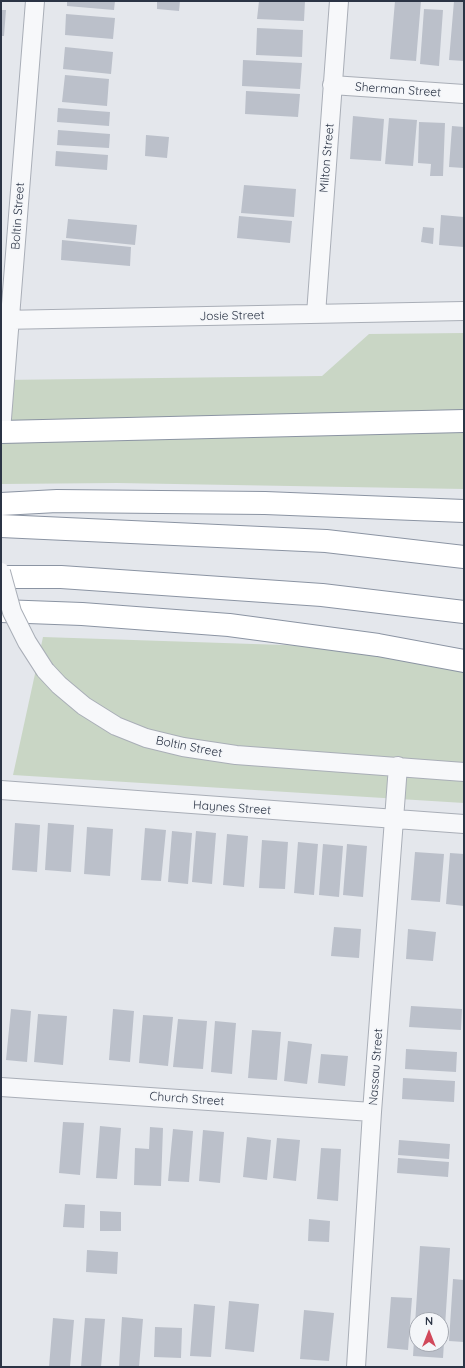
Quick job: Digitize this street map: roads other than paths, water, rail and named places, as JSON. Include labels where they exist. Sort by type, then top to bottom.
[{"type":"highway","points":[[1,432],[464,421]]},
{"type":"highway","points":[[1,504],[57,501],[265,503],[464,511]]},
{"type":"highway","points":[[1,526],[326,541],[464,557]]},
{"type":"highway","points":[[1,577],[61,577],[314,594],[464,612]]},
{"type":"highway","points":[[1,611],[82,614],[229,625],[378,645],[464,661]]},
{"type":"street","name":"Boltin Street","points":[[1,432],[6,365],[6,320],[35,1]]},
{"type":"street","name":"Milton Street","points":[[316,314],[338,1]]},
{"type":"street","name":"Sherman Street","points":[[332,85],[464,94]]},
{"type":"street","name":"Josie Street","points":[[6,320],[464,311]]},
{"type":"street","name":"Boltin Street","points":[[1,572],[12,612],[27,642],[45,670],[59,685],[84,706],[116,726],[146,738],[183,747],[236,755],[464,772]]},
{"type":"street","name":"Nassau Street","points":[[356,1367],[372,1112],[398,766]]},
{"type":"street","name":"Haynes Street","points":[[1,790],[464,824]]},
{"type":"street","name":"Church Street","points":[[1,1087],[372,1112]]}]
